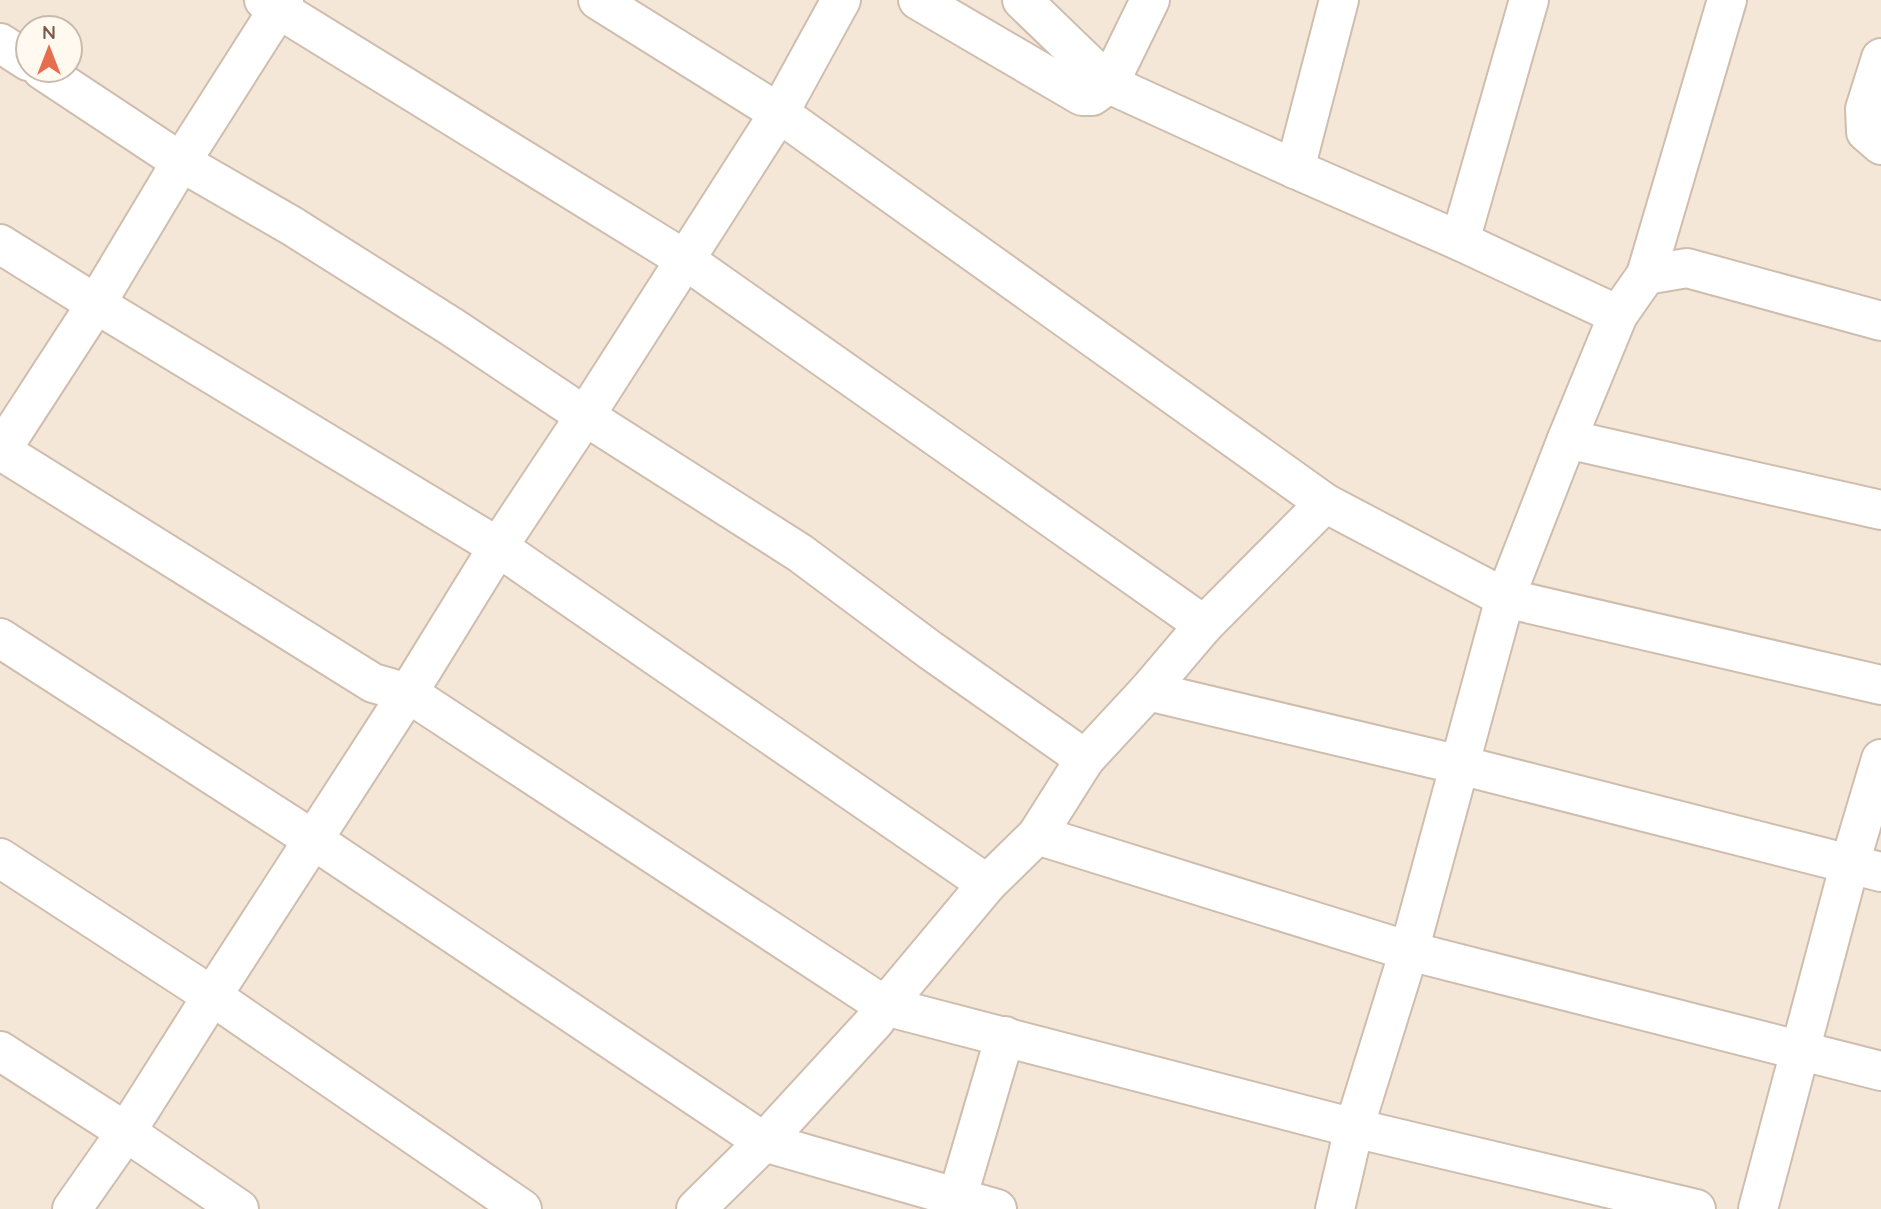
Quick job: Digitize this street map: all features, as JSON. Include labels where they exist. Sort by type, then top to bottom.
[{"type":"street","points":[[598,0],[779,113],[1325,503],[1505,598],[1881,685]]},
{"type":"street","points":[[72,1209],[127,1132],[312,839],[408,693],[498,547],[779,113],[841,0]]},
{"type":"street","points":[[918,0],[1082,96],[1092,96],[1109,84],[1150,0]]},
{"type":"street","points":[[1021,0],[1109,84],[1618,315]]},
{"type":"street","points":[[1295,169],[1339,0]]},
{"type":"street","points":[[1460,241],[1529,0]]},
{"type":"street","points":[[1335,1209],[1354,1128],[1409,951],[1505,598],[1618,315],[1646,275],[1727,0]]},
{"type":"street","points":[[1205,625],[684,259],[275,3],[96,304],[0,451],[373,683],[408,693],[885,1006],[1354,1128],[1696,1209]]},
{"type":"street","points":[[1881,58],[1866,109],[1866,132],[1881,145]]},
{"type":"street","points":[[63,84],[181,162],[292,226],[453,327],[585,416],[800,553],[930,650],[1085,759]]},
{"type":"street","points":[[0,244],[498,547],[987,884]]},
{"type":"street","points":[[1646,275],[1687,268],[1881,321]]},
{"type":"street","points":[[1567,439],[1881,510]]},
{"type":"street","points":[[696,1209],[764,1142],[875,1021],[987,884],[1037,835],[1085,759],[1205,625],[1325,503]]},
{"type":"street","points":[[0,638],[312,839],[764,1142],[956,1203],[997,1209]]},
{"type":"street","points":[[1148,691],[1460,765],[1866,868]]},
{"type":"street","points":[[1758,1209],[1799,1050],[1866,868],[1881,759]]},
{"type":"street","points":[[1037,835],[1409,951],[1881,1071]]},
{"type":"street","points":[[0,858],[212,996],[522,1209]]},
{"type":"street","points":[[956,1203],[1005,1036]]},
{"type":"street","points":[[0,1051],[127,1132],[239,1209]]},
{"type":"shaded area","points":[[0,0],[1881,0],[1881,1209],[0,1209]]}]
